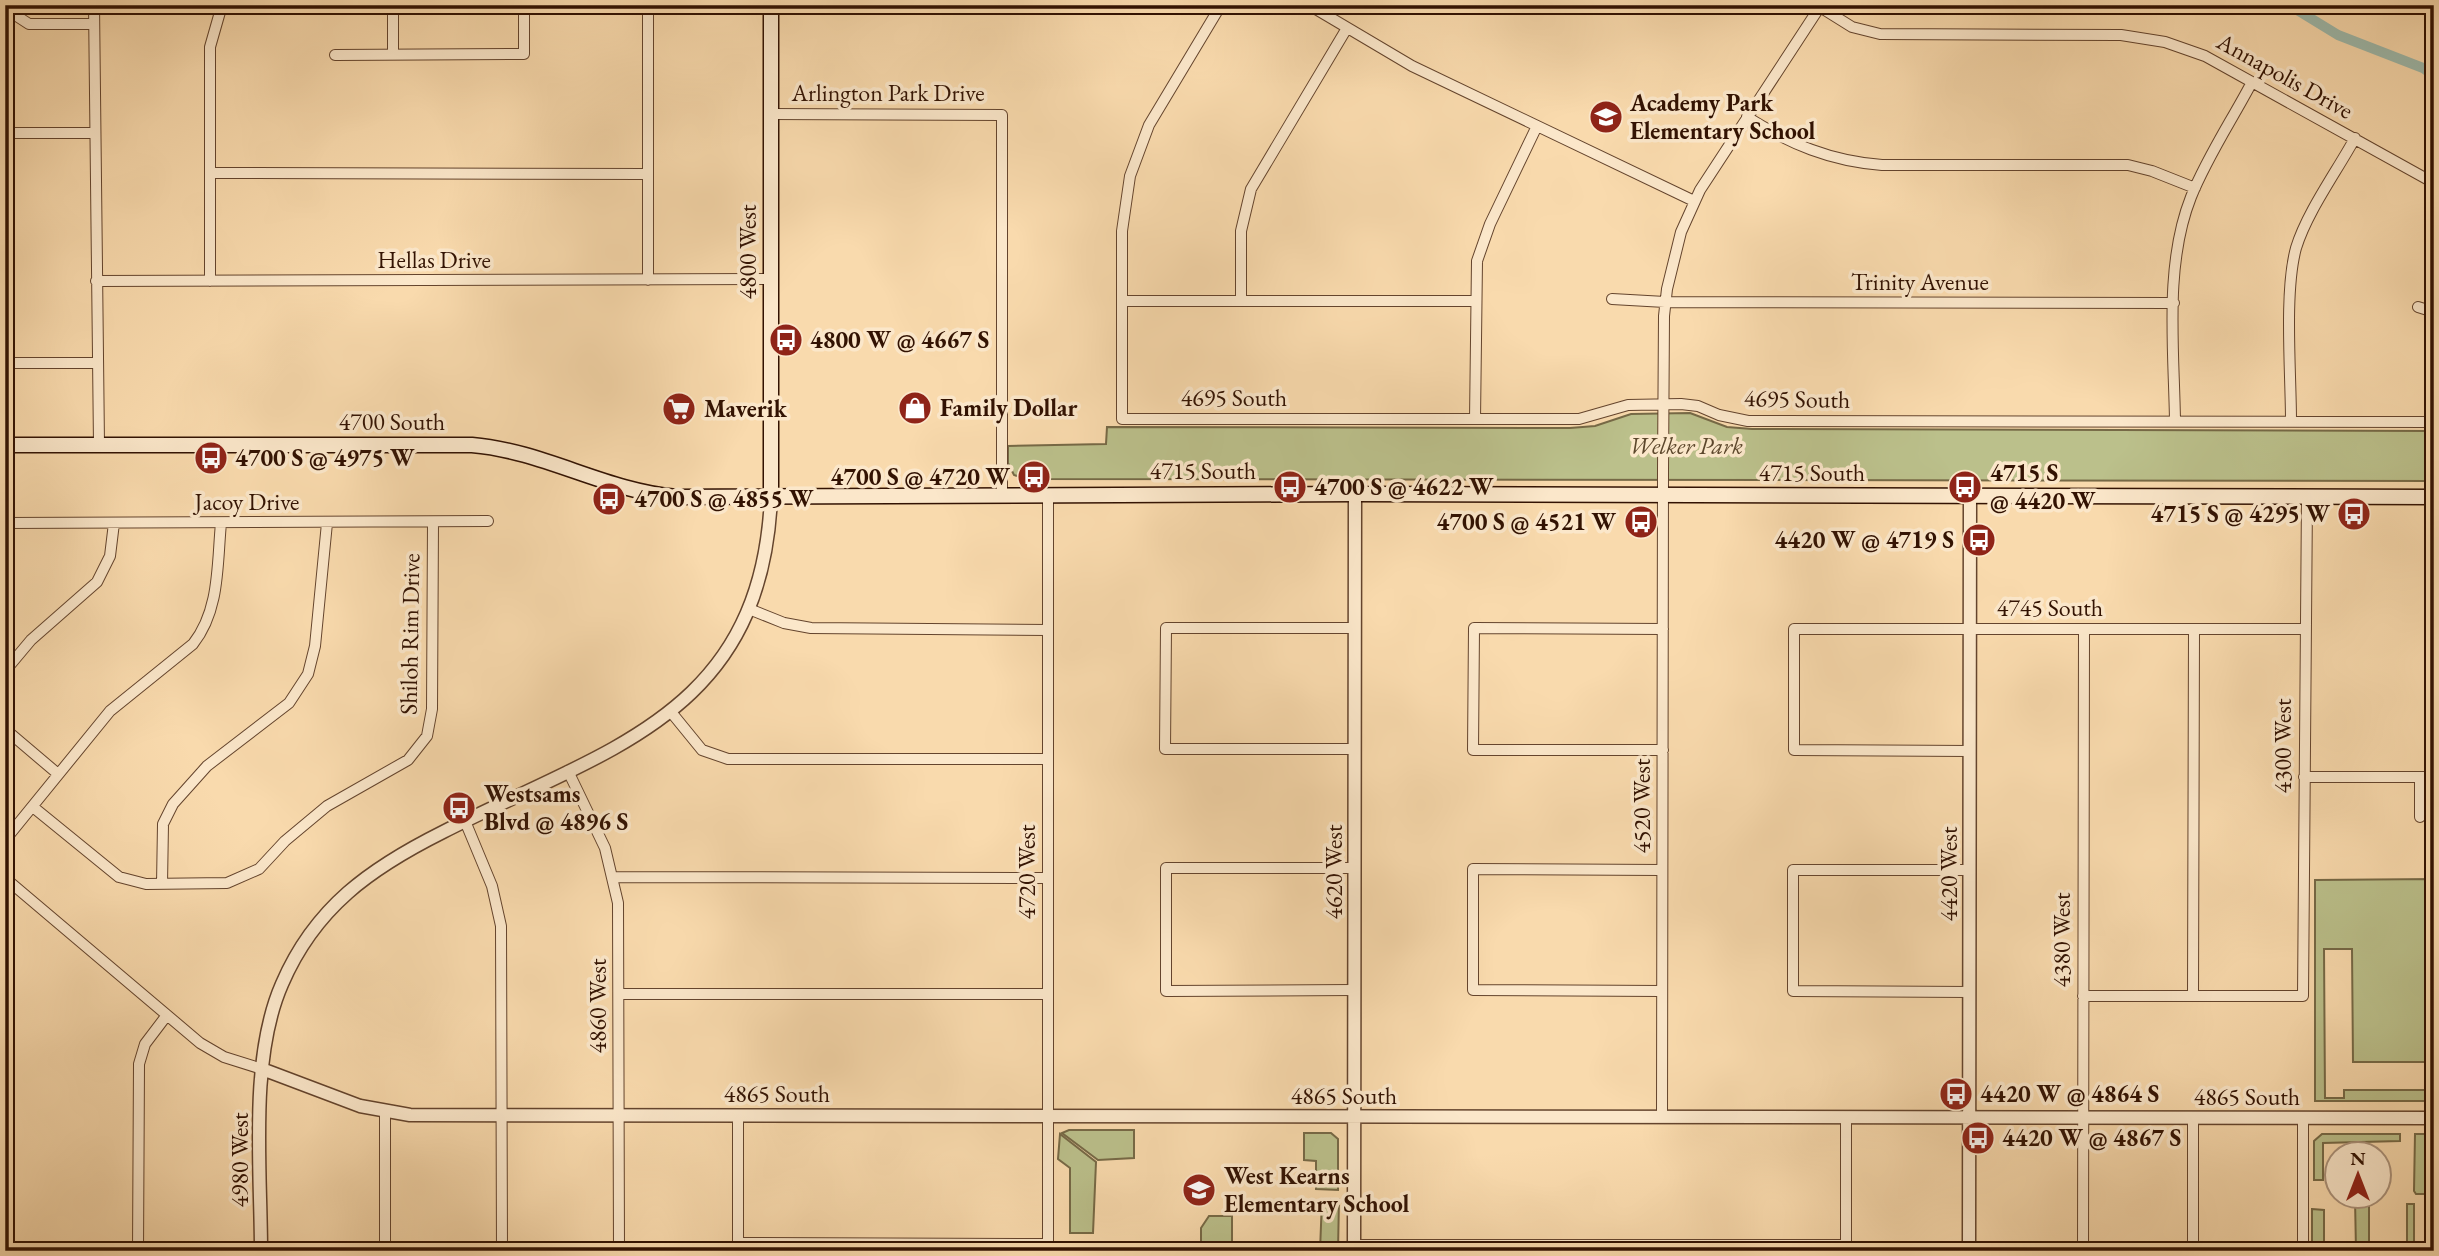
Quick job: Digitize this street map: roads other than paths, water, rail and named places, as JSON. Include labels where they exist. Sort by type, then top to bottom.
[{"type":"main road","name":"4800 West","points":[[771,5],[771,498]]},
{"type":"main road","name":"4700 South","points":[[5,445],[472,445],[526,453],[624,489],[662,496],[771,498]]},
{"type":"main road","name":"4715 South","points":[[771,498],[1048,494],[2434,497]]},
{"type":"street","points":[[94,5],[99,444]]},
{"type":"street","points":[[210,281],[211,39],[222,5]]},
{"type":"street","points":[[393,5],[393,54]]},
{"type":"street","points":[[335,55],[524,54],[524,5]]},
{"type":"street","points":[[648,5],[648,280]]},
{"type":"street","points":[[1221,5],[1157,110],[1135,158],[1124,208],[1122,301],[1475,301]]},
{"type":"street","points":[[1309,5],[1412,66],[1694,201]]},
{"type":"street","name":"Annapolis Drive","points":[[1821,6],[1852,27],[1880,34],[2121,35],[2150,38],[2192,50],[2434,183]]},
{"type":"street","name":"4520 West","points":[[1662,1118],[1665,302],[1672,262],[1694,201],[1821,6]]},
{"type":"street","points":[[9,11],[29,24],[94,24]]},
{"type":"street","points":[[1241,301],[1241,232],[1251,189],[1347,29]]},
{"type":"street","points":[[2175,421],[2174,303],[2180,232],[2194,188],[2252,82]]},
{"type":"street","name":"Arlington Park Drive","points":[[771,114],[1002,115],[1002,495]]},
{"type":"street","points":[[1747,117],[1806,150],[1851,162],[1882,165],[2128,165],[2152,171],[2194,188]]},
{"type":"street","points":[[1475,419],[1477,261],[1483,242],[1537,126]]},
{"type":"street","points":[[5,133],[94,133]]},
{"type":"street","points":[[2291,421],[2291,284],[2294,257],[2304,229],[2355,138]]},
{"type":"street","points":[[210,173],[648,173]]},
{"type":"street","name":"Hellas Drive","points":[[96,281],[771,279]]},
{"type":"street","name":"Trinity Avenue","points":[[1612,299],[1665,302],[2174,303]]},
{"type":"street","name":"4695 South","points":[[1122,301],[1122,419],[1579,419],[1629,405],[1663,405],[1698,406],[1726,417],[1748,421],[2434,422]]},
{"type":"street","points":[[2418,307],[2434,312]]},
{"type":"street","points":[[5,363],[98,363]]},
{"type":"street","name":"4720 West","points":[[1048,494],[1048,1247]]},
{"type":"street","name":"4620 West","points":[[1354,1248],[1355,494]]},
{"type":"street","name":"4420 West","points":[[1969,1251],[1970,496]]},
{"type":"street","name":"4300 West","points":[[2193,996],[2303,996],[2306,497]]},
{"type":"street","name":"4980 West","points":[[261,1251],[262,1069],[269,1025],[282,984],[318,923],[336,902],[378,867],[638,735],[671,712],[712,671],[749,610],[764,561],[771,498]]},
{"type":"street","name":"Jacoy Drive","points":[[5,523],[488,521]]},
{"type":"street","name":"Shiloh Rim Drive","points":[[33,807],[119,877],[132,882],[216,884],[241,879],[259,869],[285,841],[327,806],[408,760],[423,744],[431,724],[432,709],[433,522]]},
{"type":"street","points":[[5,671],[42,629],[97,582],[110,556],[114,523]]},
{"type":"street","points":[[5,840],[110,711],[186,649],[202,632],[213,604],[221,523]]},
{"type":"street","points":[[162,884],[163,824],[173,804],[207,766],[289,702],[307,674],[316,646],[327,523]]},
{"type":"street","points":[[749,610],[784,623],[811,628],[1048,629]]},
{"type":"street","points":[[1355,628],[1166,628],[1166,749],[1355,748]]},
{"type":"street","points":[[1663,629],[1474,628],[1473,750],[1663,750]]},
{"type":"street","name":"4745 South","points":[[1970,751],[1794,750],[1794,629],[2306,629]]},
{"type":"street","name":"4380 West","points":[[2082,1251],[2084,629]]},
{"type":"street","points":[[2083,996],[2193,996],[2194,629]]},
{"type":"street","points":[[671,712],[702,750],[728,759],[1048,759]]},
{"type":"street","points":[[5,729],[58,774]]},
{"type":"street","name":"4860 West","points":[[568,771],[605,848],[618,903],[619,1251]]},
{"type":"street","points":[[2304,777],[2434,777]]},
{"type":"street","points":[[2420,777],[2420,817]]},
{"type":"street","points":[[465,821],[492,886],[501,926],[502,1251]]},
{"type":"street","points":[[1354,990],[1166,991],[1166,868],[1355,868]]},
{"type":"street","points":[[1662,870],[1473,869],[1473,990],[1662,991]]},
{"type":"street","points":[[1969,992],[1793,991],[1793,870],[1970,870]]},
{"type":"street","points":[[614,877],[1048,877]]},
{"type":"street","points":[[5,878],[211,1051],[262,1069]]},
{"type":"street","points":[[620,994],[1048,994]]},
{"type":"street","points":[[138,1251],[139,1064],[145,1044],[167,1015]]},
{"type":"street","name":"4865 South","points":[[262,1069],[385,1113],[2434,1118]]},
{"type":"street","points":[[385,1113],[385,1251]]},
{"type":"street","points":[[738,1115],[738,1247],[1048,1247]]},
{"type":"street","points":[[1354,1248],[1846,1248],[1846,1118]]},
{"type":"street","points":[[2193,1118],[2193,1251]]},
{"type":"street","points":[[2303,1118],[2303,1251]]},
{"type":"waterway","points":[[2289,5],[2338,35],[2423,68],[2434,76]]},
{"type":"place","name":"Academy Park Elementary School","points":[[1606,117]]},
{"type":"place","name":"4800 W @ 4667 S","points":[[786,340]]},
{"type":"place","name":"Family Dollar","points":[[915,408]]},
{"type":"place","name":"Maverik","points":[[679,409]]},
{"type":"place","name":"4700 S @ 4975 W","points":[[211,458]]},
{"type":"place","name":"4700 S @ 4720 W","points":[[1034,477]]},
{"type":"place","name":"4700 S @ 4622 W","points":[[1290,487]]},
{"type":"place","name":"4715 S @ 4420 W","points":[[1965,487]]},
{"type":"place","name":"4700 S @ 4855 W","points":[[609,499]]},
{"type":"place","name":"4715 S @ 4295 W","points":[[2354,514]]},
{"type":"place","name":"4700 S @ 4521 W","points":[[1641,522]]},
{"type":"place","name":"4420 W @ 4719 S","points":[[1979,540]]},
{"type":"place","name":"Westsams Blvd @ 4896 S","points":[[459,808]]},
{"type":"place","name":"4420 W @ 4864 S","points":[[1956,1094]]},
{"type":"place","name":"4420 W @ 4867 S","points":[[1978,1138]]},
{"type":"place","name":"West Kearns Elementary School","points":[[1199,1190]]},
{"type":"park label","name":"Welker Park","points":[[1686,446]]}]
